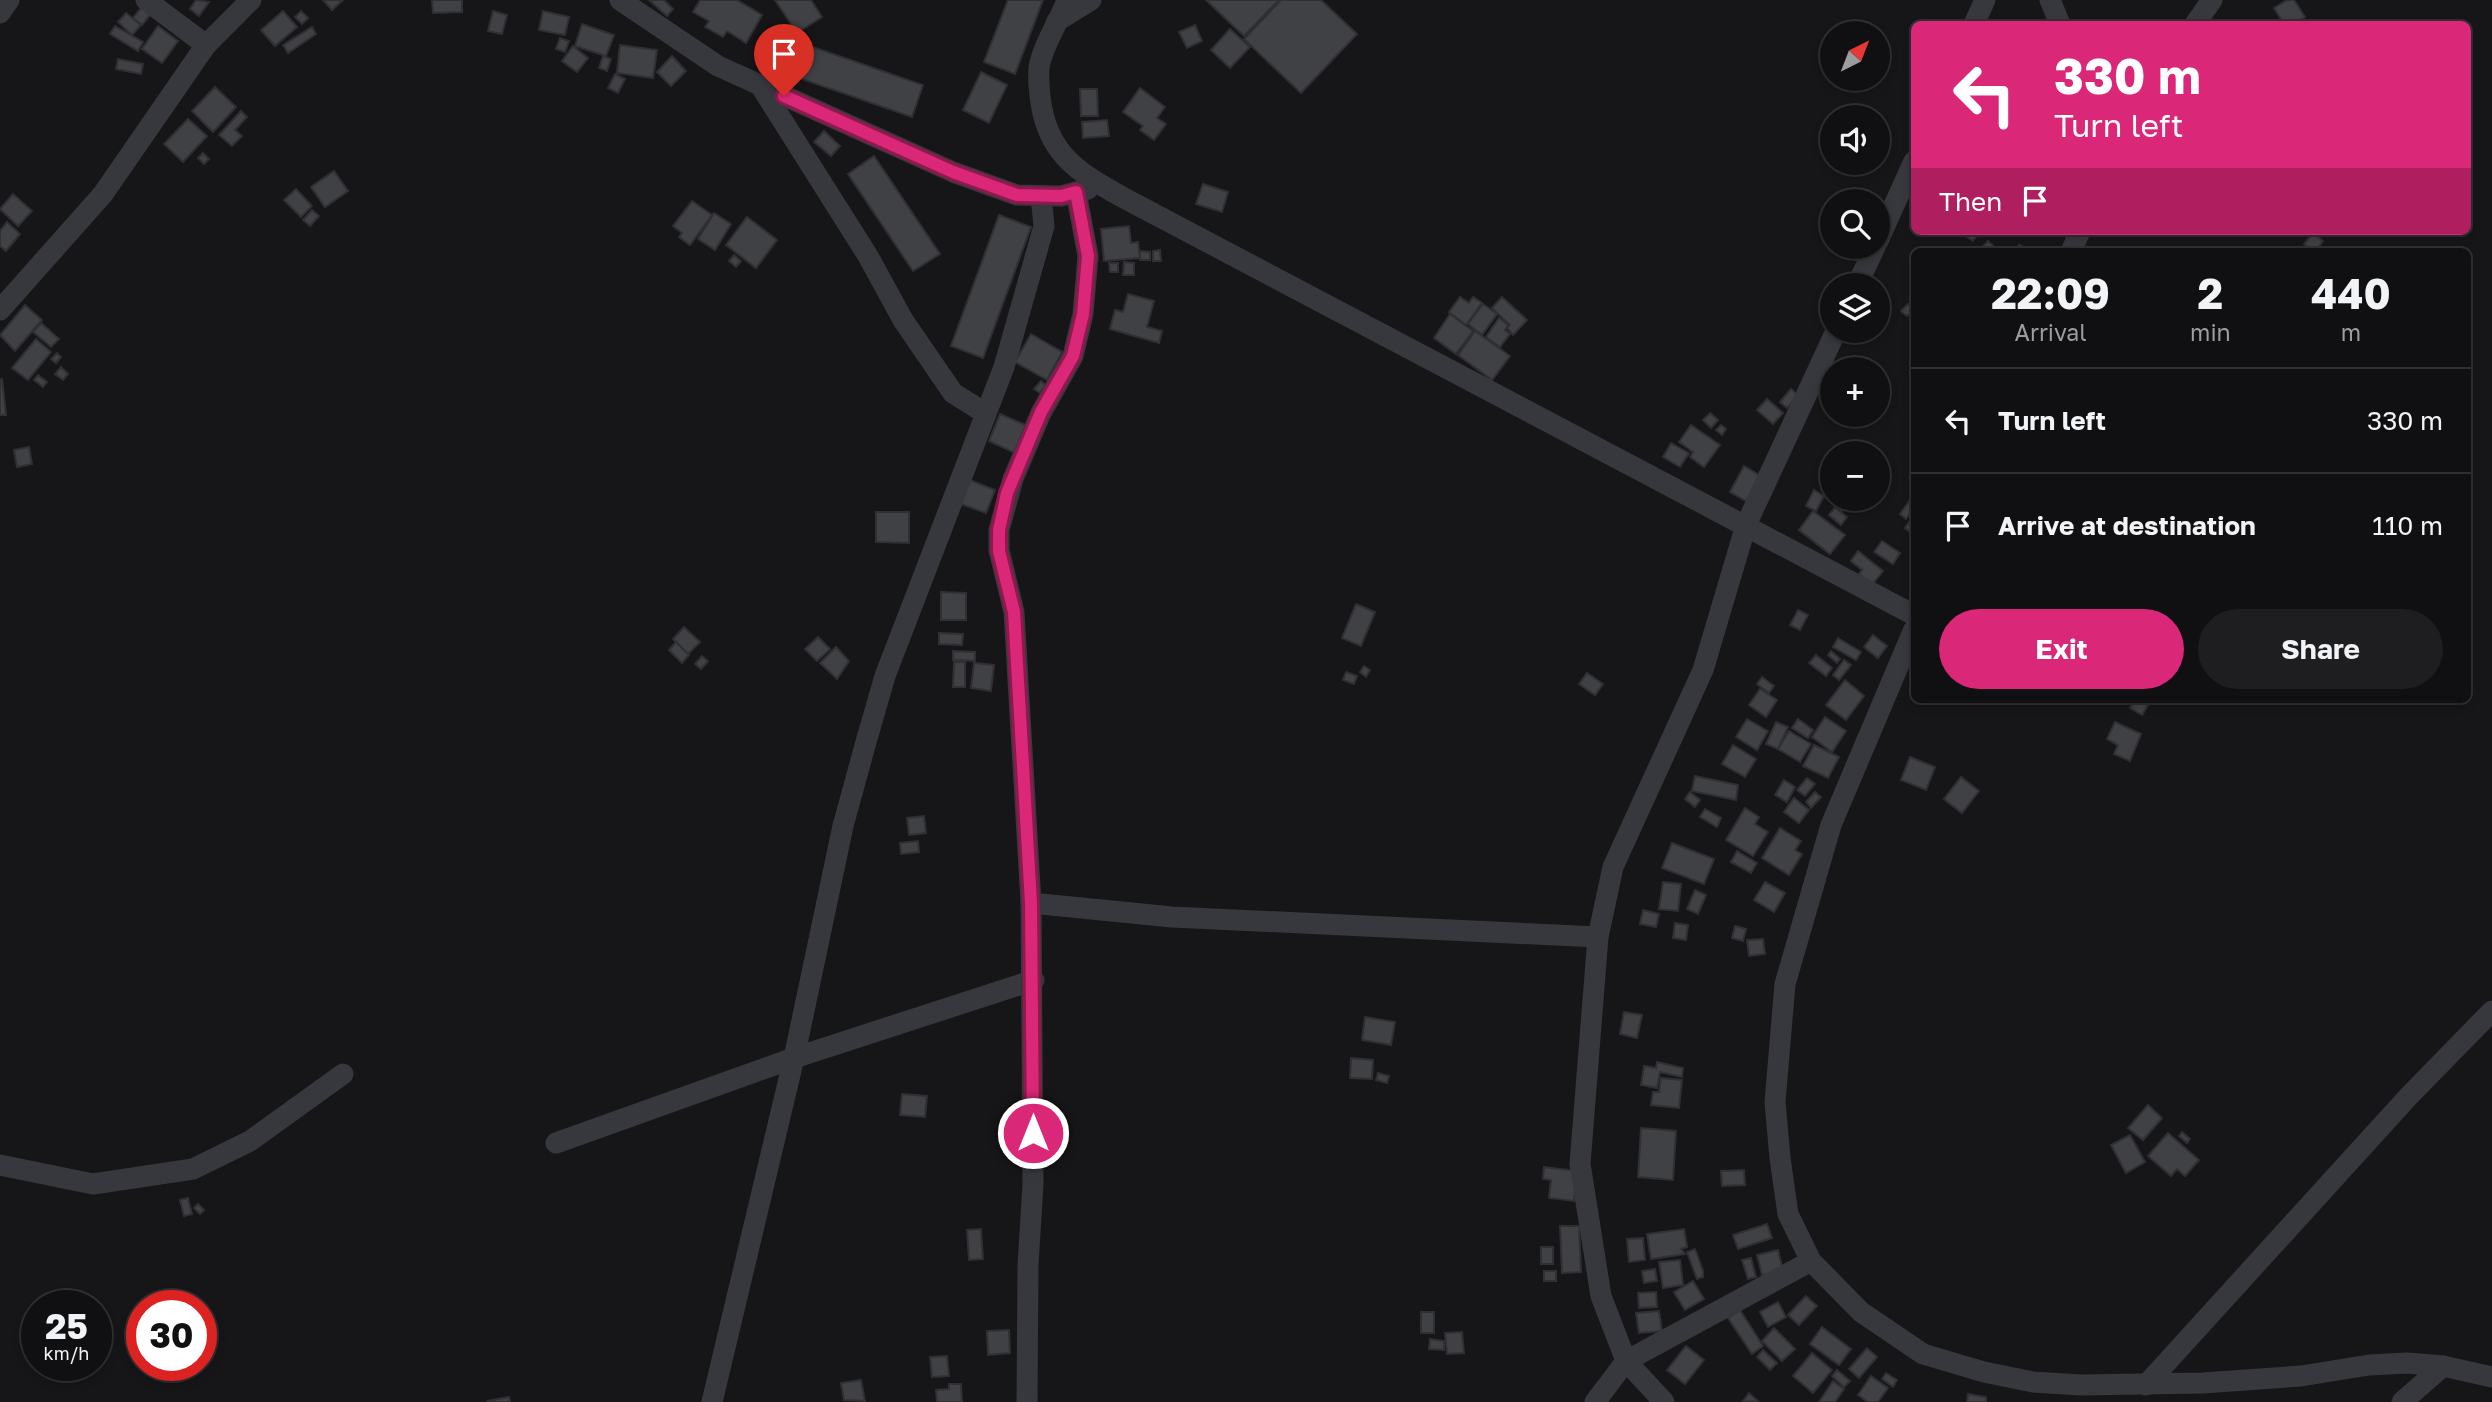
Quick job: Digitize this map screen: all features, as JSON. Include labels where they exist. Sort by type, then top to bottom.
[{"type":"street","points":[[0,13],[9,0]]},
{"type":"street","points":[[146,0],[206,45]]},
{"type":"street","points":[[0,310],[103,194],[206,45],[251,0]]},
{"type":"street","points":[[620,0],[718,66],[953,172],[1017,195],[1041,196],[1104,187]]},
{"type":"street","points":[[1067,0],[1056,21],[1039,70],[1041,108],[1049,138],[1059,154],[1104,187],[1911,613]]},
{"type":"street","points":[[1056,21],[1091,0]]},
{"type":"street","points":[[1975,21],[1985,0]]},
{"type":"street","points":[[2050,0],[2059,21]]},
{"type":"street","points":[[2196,21],[2212,0]]},
{"type":"street","points":[[760,85],[953,393],[985,414]]},
{"type":"street","points":[[1890,215],[1911,169]]},
{"type":"street","points":[[1027,1402],[1028,1265],[1033,1184],[1034,980],[1014,612],[999,551],[999,530],[1013,479],[1041,412],[1076,346],[1083,314],[1088,256],[1076,192]]},
{"type":"street","points":[[712,1402],[794,1058],[843,826],[885,676],[1004,367],[1044,226],[1041,196]]},
{"type":"street","points":[[1664,1402],[1626,1361],[1601,1296],[1580,1164],[1598,937],[1613,867],[1703,670],[1746,524],[1830,343]]},
{"type":"street","points":[[1911,636],[1830,825],[1785,984],[1775,1102],[1780,1158],[1788,1214],[1811,1261],[1861,1312],[1923,1354],[1984,1372],[2033,1382],[2146,1385],[2301,1376],[2382,1364],[2443,1366],[2492,1377]]},
{"type":"street","points":[[1031,903],[1172,917],[1598,937]]},
{"type":"street","points":[[556,1143],[794,1058],[1034,980]]},
{"type":"street","points":[[2146,1385],[2409,1097],[2492,1011]]},
{"type":"street","points":[[0,1165],[93,1184],[193,1169],[250,1141],[290,1115],[343,1074]]},
{"type":"street","points":[[1595,1402],[1626,1361],[1811,1261]]},
{"type":"street","points":[[2402,1402],[2443,1366]]},
{"type":"building","points":[[196,0],[209,2],[199,16],[190,9]]},
{"type":"building","points":[[323,0],[343,0],[332,10]]},
{"type":"building","points":[[432,0],[462,0],[462,12],[433,13]]},
{"type":"building","points":[[649,0],[664,0],[673,9],[667,16]]},
{"type":"building","points":[[700,0],[737,0],[762,15],[746,43],[727,31],[723,37],[705,27],[709,21],[693,12]]},
{"type":"building","points":[[775,0],[811,0],[822,17],[797,33]]},
{"type":"building","points":[[1008,0],[1043,0],[1015,74],[984,62]]},
{"type":"building","points":[[1206,0],[1279,0],[1244,36]]},
{"type":"building","points":[[1281,0],[1321,0],[1357,34],[1301,93],[1244,39]]},
{"type":"building","points":[[2287,0],[2294,0],[2305,17],[2299,21],[2282,21],[2274,8]]},
{"type":"building","points":[[145,3],[154,10],[142,25],[133,18]]},
{"type":"building","points":[[283,11],[297,27],[275,46],[261,30]]},
{"type":"building","points":[[301,11],[308,18],[302,24],[295,17]]},
{"type":"building","points":[[493,11],[507,15],[502,34],[488,31]]},
{"type":"building","points":[[543,11],[569,17],[565,35],[539,30]]},
{"type":"building","points":[[126,13],[141,25],[132,35],[118,22]]},
{"type":"building","points":[[582,24],[614,35],[606,56],[575,46]]},
{"type":"building","points":[[1195,25],[1202,41],[1187,48],[1179,32]]},
{"type":"building","points":[[115,26],[143,42],[138,51],[110,34]]},
{"type":"building","points":[[158,26],[178,41],[162,63],[142,49]]},
{"type":"building","points":[[312,27],[316,34],[288,53],[283,45]]},
{"type":"building","points":[[1230,29],[1250,47],[1230,68],[1211,50]]},
{"type":"building","points":[[781,36],[923,85],[912,117],[770,68]]},
{"type":"building","points":[[560,38],[569,41],[565,52],[556,49]]},
{"type":"building","points":[[620,45],[657,50],[653,78],[617,73]]},
{"type":"building","points":[[573,46],[588,58],[577,72],[562,61]]},
{"type":"building","points":[[603,56],[611,59],[607,71],[599,68]]},
{"type":"building","points":[[672,56],[686,71],[671,86],[657,72]]},
{"type":"building","points":[[118,59],[143,64],[141,74],[116,69]]},
{"type":"building","points":[[981,72],[1007,85],[989,123],[963,110]]},
{"type":"building","points":[[615,74],[625,79],[618,93],[608,88]]},
{"type":"building","points":[[215,87],[236,107],[213,132],[192,111]]},
{"type":"building","points":[[1140,88],[1165,107],[1157,118],[1166,124],[1154,140],[1140,130],[1143,126],[1123,112]]},
{"type":"building","points":[[1080,89],[1097,89],[1098,116],[1081,116]]},
{"type":"building","points":[[241,111],[247,117],[235,130],[242,136],[232,146],[219,135]]},
{"type":"building","points":[[188,119],[207,136],[183,162],[164,144]]},
{"type":"building","points":[[1107,120],[1109,136],[1083,138],[1082,122]]},
{"type":"building","points":[[824,131],[840,146],[831,156],[814,142]]},
{"type":"building","points":[[203,153],[209,159],[204,164],[198,158]]},
{"type":"building","points":[[874,156],[940,254],[913,271],[848,174]]},
{"type":"building","points":[[334,171],[348,191],[325,207],[311,187]]},
{"type":"building","points":[[1203,184],[1228,192],[1222,212],[1196,204]]},
{"type":"building","points":[[296,189],[312,206],[301,217],[284,200]]},
{"type":"building","points":[[13,194],[32,211],[18,226],[0,209]]},
{"type":"building","points":[[692,201],[712,215],[690,245],[679,237],[682,233],[673,226]]},
{"type":"building","points":[[312,210],[319,216],[310,226],[303,220]]},
{"type":"building","points":[[714,213],[731,224],[715,250],[698,239]]},
{"type":"building","points":[[999,215],[1031,227],[983,358],[951,346]]},
{"type":"building","points":[[747,217],[777,240],[756,268],[726,245]]},
{"type":"building","points":[[7,222],[20,234],[6,251],[0,246],[0,231]]},
{"type":"building","points":[[1129,226],[1131,243],[1138,242],[1140,258],[1104,261],[1101,229]]},
{"type":"building","points":[[1964,235],[1977,235],[1973,241]]},
{"type":"building","points":[[2311,235],[2323,241],[2318,248],[2310,248],[2304,244]]},
{"type":"building","points":[[1988,241],[1996,248],[1982,248]]},
{"type":"building","points":[[1160,250],[1161,261],[1153,261],[1153,251]]},
{"type":"building","points":[[1140,251],[1150,252],[1150,260],[1140,260]]},
{"type":"building","points":[[734,255],[741,261],[736,267],[729,261]]},
{"type":"building","points":[[1124,262],[1134,263],[1134,275],[1123,275]]},
{"type":"building","points":[[1109,263],[1118,263],[1118,272],[1110,272]]},
{"type":"building","points":[[1128,294],[1154,301],[1147,327],[1162,331],[1159,343],[1110,329],[1115,310],[1123,312]]},
{"type":"building","points":[[1460,297],[1469,303],[1473,297],[1482,303],[1466,325],[1449,312]]},
{"type":"building","points":[[1502,297],[1527,320],[1513,335],[1507,328],[1510,325],[1492,308]]},
{"type":"building","points":[[1483,304],[1497,314],[1482,335],[1468,324]]},
{"type":"building","points":[[1908,304],[1911,307],[1911,313],[1907,316],[1901,311]]},
{"type":"building","points":[[25,305],[42,320],[15,351],[0,335]]},
{"type":"building","points":[[1450,314],[1473,331],[1456,354],[1434,338]]},
{"type":"building","points":[[1499,318],[1508,325],[1505,330],[1510,334],[1500,347],[1486,337]]},
{"type":"building","points":[[41,323],[59,339],[51,347],[33,332]]},
{"type":"building","points":[[1475,331],[1510,356],[1492,380],[1458,355]]},
{"type":"building","points":[[1031,334],[1062,352],[1047,380],[1015,362]]},
{"type":"building","points":[[36,339],[51,352],[28,380],[12,368]]},
{"type":"building","points":[[57,353],[61,357],[56,363],[51,359]]},
{"type":"building","points":[[61,367],[68,374],[63,380],[55,374]]},
{"type":"building","points":[[38,375],[47,382],[43,387],[34,380]]},
{"type":"building","points":[[2,379],[6,415],[0,415]]},
{"type":"building","points":[[1041,381],[1046,385],[1040,393],[1034,389]]},
{"type":"building","points":[[1791,389],[1798,395],[1787,408],[1780,402]]},
{"type":"building","points":[[1767,399],[1783,413],[1773,424],[1757,410]]},
{"type":"building","points":[[1710,413],[1718,420],[1711,428],[1703,420]]},
{"type":"building","points":[[1000,414],[1030,427],[1017,454],[989,441]]},
{"type":"building","points":[[1691,425],[1720,445],[1704,467],[1690,457],[1693,452],[1679,442]]},
{"type":"building","points":[[1721,425],[1726,429],[1722,435],[1716,430]]},
{"type":"building","points":[[1671,443],[1689,453],[1680,467],[1663,457]]},
{"type":"building","points":[[29,447],[32,464],[17,467],[14,450]]},
{"type":"building","points":[[1744,466],[1761,476],[1746,501],[1730,492]]},
{"type":"building","points":[[967,479],[995,490],[986,513],[958,503]]},
{"type":"building","points":[[1814,490],[1820,494],[1820,504],[1816,511],[1806,506]]},
{"type":"building","points":[[1910,500],[1911,512],[1906,519],[1900,514]]},
{"type":"building","points":[[1813,511],[1845,535],[1830,554],[1799,530]]},
{"type":"building","points":[[1832,511],[1840,511],[1847,517],[1841,525],[1829,515]]},
{"type":"building","points":[[876,512],[909,512],[909,543],[876,542]]},
{"type":"building","points":[[1911,519],[1911,533],[1905,528]]},
{"type":"building","points":[[1882,541],[1900,553],[1893,564],[1874,552]]},
{"type":"building","points":[[1858,551],[1883,571],[1872,585],[1859,574],[1862,570],[1851,561]]},
{"type":"building","points":[[941,592],[966,593],[966,620],[941,620]]},
{"type":"building","points":[[1356,604],[1375,612],[1361,646],[1342,638]]},
{"type":"building","points":[[1798,610],[1808,615],[1800,630],[1790,625]]},
{"type":"building","points":[[684,627],[700,642],[688,654],[673,639]]},
{"type":"building","points":[[939,633],[963,634],[962,645],[939,644]]},
{"type":"building","points":[[1873,635],[1887,646],[1878,658],[1864,647]]},
{"type":"building","points":[[818,637],[830,649],[817,661],[805,649]]},
{"type":"building","points":[[1838,638],[1861,652],[1856,660],[1833,647]]},
{"type":"building","points":[[676,642],[689,655],[682,663],[669,650]]},
{"type":"building","points":[[836,647],[849,661],[837,679],[820,663]]},
{"type":"building","points":[[953,651],[975,652],[975,661],[953,660]]},
{"type":"building","points":[[1831,651],[1840,659],[1837,663],[1828,655]]},
{"type":"building","points":[[1816,655],[1832,668],[1826,676],[1809,663]]},
{"type":"building","points":[[702,656],[708,661],[701,669],[695,664]]},
{"type":"building","points":[[1844,660],[1851,665],[1839,680],[1833,675]]},
{"type":"building","points":[[954,662],[965,662],[965,687],[953,687]]},
{"type":"building","points":[[974,663],[994,665],[991,691],[971,688]]},
{"type":"building","points":[[1364,666],[1370,670],[1366,677],[1360,672]]},
{"type":"building","points":[[1346,672],[1357,676],[1354,684],[1343,680]]},
{"type":"building","points":[[1587,673],[1603,684],[1595,695],[1579,684]]},
{"type":"building","points":[[1762,677],[1774,686],[1769,693],[1757,684]]},
{"type":"building","points":[[1845,680],[1864,696],[1846,720],[1826,705]]},
{"type":"building","points":[[1760,689],[1777,700],[1766,717],[1749,705]]},
{"type":"building","points":[[2132,703],[2148,705],[2142,715],[2130,708]]},
{"type":"building","points":[[1825,717],[1846,731],[1832,752],[1812,737]]},
{"type":"building","points":[[1747,719],[1768,731],[1757,750],[1736,737]]},
{"type":"building","points":[[1798,719],[1813,730],[1808,738],[1792,728]]},
{"type":"building","points":[[1776,722],[1788,727],[1778,749],[1766,744]]},
{"type":"building","points":[[2115,722],[2141,734],[2130,761],[2114,754],[2118,745],[2107,739]]},
{"type":"building","points":[[1789,731],[1811,744],[1800,762],[1778,749]]},
{"type":"building","points":[[1733,745],[1756,759],[1745,777],[1722,764]]},
{"type":"building","points":[[1814,745],[1839,757],[1828,778],[1803,766]]},
{"type":"building","points":[[1910,757],[1935,767],[1926,790],[1901,780]]},
{"type":"building","points":[[1695,776],[1738,785],[1736,800],[1692,791]]},
{"type":"building","points":[[1961,777],[1979,791],[1962,813],[1944,799]]},
{"type":"building","points":[[1807,778],[1815,784],[1805,796],[1797,790]]},
{"type":"building","points":[[1784,780],[1795,787],[1787,802],[1775,795]]},
{"type":"building","points":[[1690,792],[1700,800],[1695,807],[1685,799]]},
{"type":"building","points":[[1815,792],[1821,797],[1811,808],[1806,802]]},
{"type":"building","points":[[1794,798],[1809,810],[1799,823],[1784,812]]},
{"type":"building","points":[[1745,808],[1759,817],[1755,824],[1768,832],[1753,856],[1726,840]]},
{"type":"building","points":[[1705,809],[1721,818],[1717,827],[1700,817]]},
{"type":"building","points":[[924,816],[926,833],[909,835],[907,818]]},
{"type":"building","points":[[1780,828],[1801,841],[1795,850],[1802,854],[1789,875],[1762,858]]},
{"type":"building","points":[[918,841],[919,852],[901,854],[900,843]]},
{"type":"building","points":[[1672,843],[1714,859],[1704,884],[1662,868]]},
{"type":"building","points":[[1737,851],[1757,863],[1751,873],[1731,862]]},
{"type":"building","points":[[1663,882],[1681,884],[1678,911],[1659,909]]},
{"type":"building","points":[[1765,882],[1785,893],[1774,912],[1754,900]]},
{"type":"building","points":[[1695,890],[1706,895],[1698,914],[1687,909]]},
{"type":"building","points":[[1643,910],[1659,914],[1656,927],[1640,924]]},
{"type":"building","points":[[1675,923],[1688,925],[1686,940],[1673,938]]},
{"type":"building","points":[[1735,926],[1746,929],[1743,941],[1732,938]]},
{"type":"building","points":[[1763,939],[1765,954],[1749,956],[1747,940]]},
{"type":"building","points":[[1624,1012],[1642,1015],[1637,1038],[1620,1034]]},
{"type":"building","points":[[1365,1017],[1395,1022],[1391,1045],[1362,1040]]},
{"type":"building","points":[[1351,1058],[1373,1060],[1372,1079],[1350,1078]]},
{"type":"building","points":[[1657,1062],[1683,1068],[1682,1077],[1660,1072],[1657,1088],[1641,1085],[1644,1066],[1656,1068]]},
{"type":"building","points":[[1378,1073],[1389,1076],[1387,1083],[1376,1080]]},
{"type":"building","points":[[1661,1078],[1682,1080],[1679,1108],[1651,1105],[1653,1092],[1659,1092]]},
{"type":"building","points":[[902,1094],[927,1096],[925,1117],[900,1115]]},
{"type":"building","points":[[2148,1105],[2162,1118],[2143,1140],[2128,1128]]},
{"type":"building","points":[[1641,1128],[1676,1131],[1673,1180],[1638,1177]]},
{"type":"building","points":[[2182,1132],[2190,1139],[2187,1143],[2179,1136]]},
{"type":"building","points":[[2168,1133],[2199,1160],[2185,1176],[2177,1169],[2171,1176],[2148,1156]]},
{"type":"building","points":[[2130,1135],[2145,1162],[2126,1173],[2111,1145]]},
{"type":"building","points":[[1544,1167],[1577,1171],[1574,1201],[1549,1198],[1551,1180],[1543,1179]]},
{"type":"building","points":[[1744,1170],[1745,1185],[1722,1186],[1721,1171]]},
{"type":"building","points":[[188,1198],[192,1214],[184,1216],[180,1200]]},
{"type":"building","points":[[198,1204],[204,1210],[200,1214],[194,1208]]},
{"type":"building","points":[[1767,1224],[1772,1238],[1738,1249],[1733,1235]]},
{"type":"building","points":[[1560,1226],[1579,1226],[1581,1272],[1562,1273]]},
{"type":"building","points":[[981,1229],[983,1259],[969,1260],[967,1230]]},
{"type":"building","points":[[1684,1229],[1687,1247],[1681,1249],[1685,1254],[1651,1259],[1647,1234]]},
{"type":"building","points":[[1643,1238],[1645,1260],[1629,1262],[1627,1239]]},
{"type":"building","points":[[1541,1247],[1553,1247],[1553,1264],[1541,1264]]},
{"type":"building","points":[[1695,1249],[1703,1271],[1703,1277],[1697,1279],[1687,1252]]},
{"type":"building","points":[[1778,1250],[1783,1270],[1762,1275],[1757,1255]]},
{"type":"building","points":[[1751,1258],[1756,1277],[1748,1279],[1742,1260]]},
{"type":"building","points":[[1680,1260],[1683,1285],[1663,1288],[1659,1262]]},
{"type":"building","points":[[1655,1269],[1657,1281],[1644,1283],[1642,1271]]},
{"type":"building","points":[[1544,1271],[1556,1271],[1556,1281],[1544,1281]]},
{"type":"building","points":[[1693,1281],[1704,1299],[1685,1310],[1674,1292]]},
{"type":"building","points":[[1656,1292],[1657,1307],[1639,1308],[1638,1293]]},
{"type":"building","points":[[1806,1296],[1817,1306],[1799,1325],[1788,1315]]},
{"type":"building","points":[[1778,1302],[1786,1317],[1768,1327],[1760,1312]]},
{"type":"building","points":[[1740,1310],[1763,1346],[1752,1354],[1728,1318]]},
{"type":"building","points":[[1659,1311],[1662,1331],[1639,1333],[1636,1313]]},
{"type":"building","points":[[1421,1312],[1434,1312],[1434,1333],[1421,1333]]},
{"type":"building","points":[[1822,1327],[1851,1349],[1839,1365],[1810,1344]]},
{"type":"building","points":[[1774,1328],[1795,1349],[1782,1361],[1762,1341]]},
{"type":"building","points":[[1009,1330],[1010,1353],[988,1355],[987,1331]]},
{"type":"building","points":[[1462,1332],[1464,1353],[1447,1354],[1445,1333]]},
{"type":"building","points":[[1430,1339],[1444,1341],[1444,1350],[1429,1349]]},
{"type":"building","points":[[1686,1346],[1704,1360],[1685,1384],[1667,1370]]},
{"type":"building","points":[[1867,1348],[1877,1357],[1859,1378],[1849,1369]]},
{"type":"building","points":[[1763,1350],[1777,1363],[1770,1370],[1757,1357]]},
{"type":"building","points":[[1812,1353],[1832,1370],[1813,1393],[1793,1376]]},
{"type":"building","points":[[947,1356],[949,1376],[932,1377],[930,1357]]},
{"type":"building","points":[[1837,1370],[1850,1381],[1844,1387],[1832,1376]]},
{"type":"building","points":[[1886,1373],[1897,1380],[1893,1387],[1882,1379]]},
{"type":"building","points":[[1871,1376],[1888,1388],[1878,1402],[1868,1402],[1858,1395]]},
{"type":"building","points":[[861,1380],[865,1401],[844,1400],[841,1383]]},
{"type":"building","points":[[1833,1381],[1844,1389],[1835,1402],[1819,1402]]},
{"type":"building","points":[[949,1384],[961,1384],[962,1402],[937,1402],[936,1390],[949,1389]]},
{"type":"building","points":[[1749,1393],[1759,1402],[1743,1401]]},
{"type":"building","points":[[1968,1394],[1986,1397],[1986,1402],[1967,1402]]},
{"type":"building","points":[[509,1397],[510,1402],[488,1401]]},
{"type":"route","points":[[784,96],[953,172],[1017,195],[1061,196],[1076,192],[1088,256],[1083,314],[1073,356],[1041,412],[1007,493],[999,530],[999,551],[1014,612],[1031,903],[1034,980],[1033,1133]]}]
